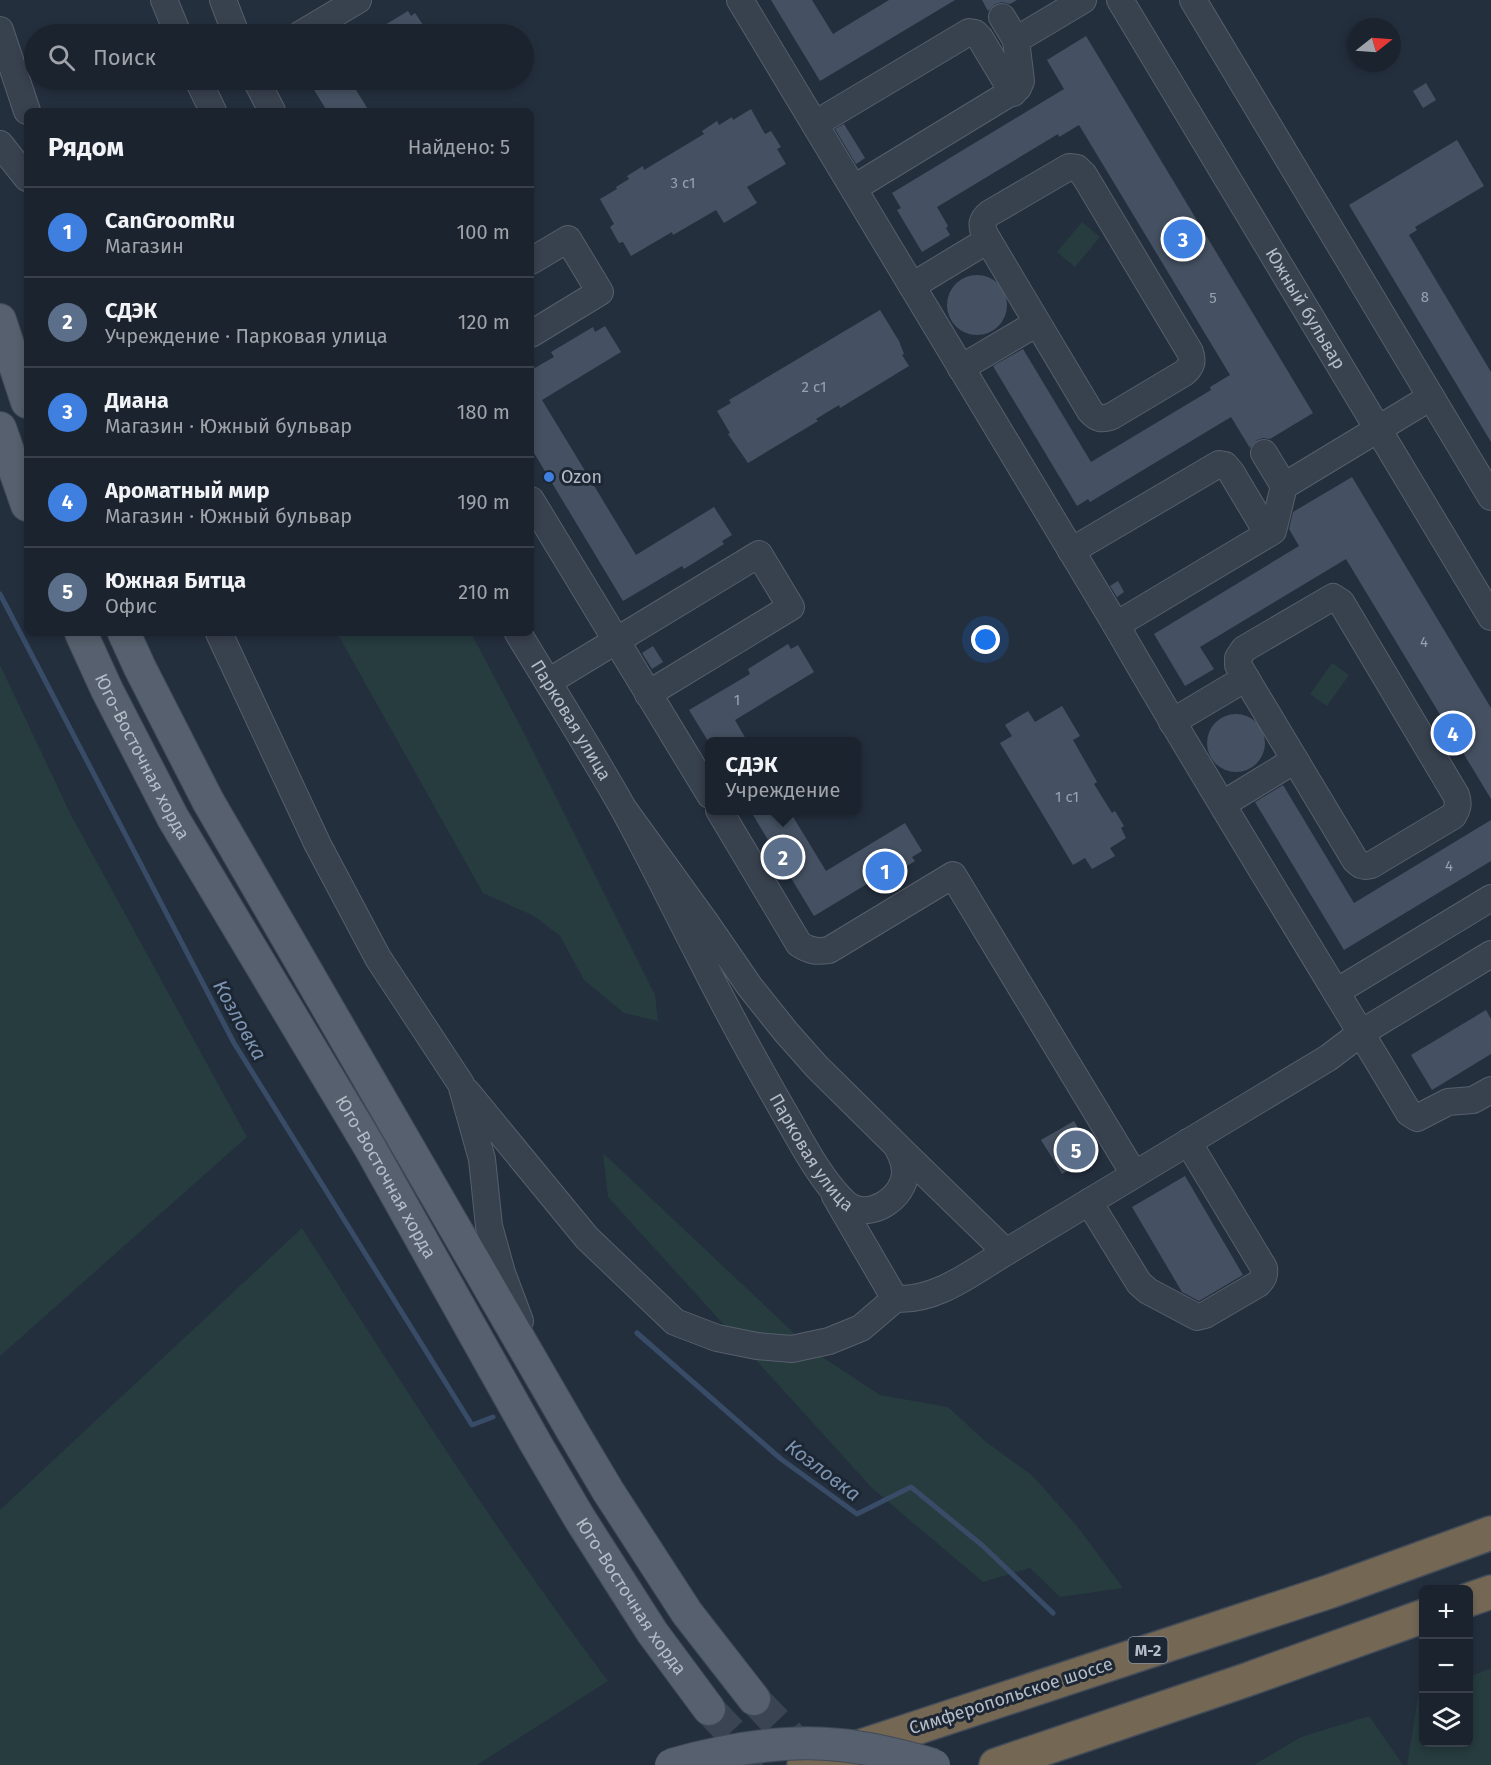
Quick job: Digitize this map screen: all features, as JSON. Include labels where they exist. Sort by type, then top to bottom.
[{"type":"highway","name":"Симферопольское шоссе","points":[[804,1765],[1330,1591],[1491,1533]]},
{"type":"highway","points":[[1473,1598],[1491,1592]]},
{"type":"highway","points":[[996,1765],[1246,1680],[1419,1618]]},
{"type":"main road","points":[[0,320],[24,393]]},
{"type":"main road","points":[[0,428],[24,496]]},
{"type":"main road","points":[[0,461],[24,510]]},
{"type":"main road","name":"Юго-Восточная хорда","points":[[82,636],[107,690],[173,818],[369,1146],[536,1444],[580,1519],[652,1632],[710,1708]]},
{"type":"main road","name":"Юго-Восточная хорда","points":[[126,636],[208,801],[573,1432],[608,1491],[687,1612],[754,1699]]},
{"type":"main road","points":[[671,1765],[778,1745],[828,1744],[870,1749],[934,1765]]},
{"type":"street","points":[[164,0],[174,24]]},
{"type":"street","points":[[223,0],[232,24]]},
{"type":"street","points":[[318,24],[358,0]]},
{"type":"street","points":[[740,0],[912,286],[938,307],[956,338],[962,368],[1172,722],[1198,746],[1216,775],[1223,804],[1412,1117],[1422,1116],[1448,1102],[1473,1100],[1491,1090]]},
{"type":"street","points":[[1016,40],[1083,0]]},
{"type":"street","name":"Южный бульвар","points":[[1120,0],[1491,617]]},
{"type":"street","points":[[1193,0],[1491,497]]},
{"type":"street","points":[[854,188],[1018,88],[1021,81],[1016,40],[1002,17]]},
{"type":"street","points":[[0,30],[26,108]]},
{"type":"street","points":[[815,124],[969,32],[975,33],[980,38],[1012,93]]},
{"type":"street","points":[[203,90],[212,108]]},
{"type":"street","points":[[261,90],[270,108]]},
{"type":"street","points":[[0,144],[24,174]]},
{"type":"street","points":[[1070,167],[1077,168],[1084,175],[1193,360],[1191,367],[1185,373],[1112,416],[1104,419],[1095,417],[1037,322],[988,240],[981,226],[983,218],[1061,170],[1070,167]]},
{"type":"street","points":[[534,259],[568,239],[600,292],[534,332]]},
{"type":"street","points":[[912,286],[988,240]]},
{"type":"street","points":[[962,368],[1037,322]]},
{"type":"street","points":[[1284,486],[1431,398]]},
{"type":"street","points":[[1116,625],[1273,531],[1284,486],[1264,453]]},
{"type":"street","points":[[1071,551],[1219,464],[1225,465],[1231,472],[1268,534]]},
{"type":"street","points":[[534,505],[705,787]]},
{"type":"street","points":[[548,682],[759,554],[791,607],[648,694]]},
{"type":"street","points":[[1329,598],[1338,599],[1456,795],[1459,802],[1458,809],[1453,816],[1371,865],[1359,865],[1295,760],[1245,678],[1238,665],[1238,658],[1244,649],[1329,598]]},
{"type":"street","points":[[220,636],[318,845],[373,948],[461,1084],[587,1238],[675,1322],[717,1338],[757,1346],[792,1349],[829,1341],[861,1328],[895,1299],[909,1300],[926,1297],[943,1290],[1328,1058],[1361,1033],[1491,954]]},
{"type":"street","name":"Парковая улица","points":[[520,636],[623,808],[748,1050],[831,1189],[847,1205],[864,1210],[882,1207],[897,1196],[902,1186],[905,1172],[903,1158],[896,1145],[817,1067],[786,1032],[750,987],[623,808]]},
{"type":"street","points":[[1172,722],[1245,678]]},
{"type":"street","points":[[1223,804],[1295,760]]},
{"type":"street","points":[[722,815],[799,944],[808,950],[819,952],[830,950],[953,875],[1134,1174]]},
{"type":"street","points":[[1336,992],[1491,898]]},
{"type":"street","points":[[461,1084],[482,1159],[489,1226],[502,1273],[522,1325],[573,1432]]},
{"type":"street","points":[[1089,1202],[1139,1283],[1148,1291],[1192,1316],[1205,1315],[1258,1284],[1264,1278],[1264,1268],[1188,1142]]},
{"type":"street","points":[[896,1145],[1006,1252]]},
{"type":"street","points":[[831,1189],[895,1299]]},
{"type":"green space","points":[[1082,222],[1100,237],[1075,267],[1057,252]]},
{"type":"green space","points":[[339,636],[473,636],[523,731],[655,995],[658,1021],[624,1013],[584,980],[560,936],[534,916],[483,893]]},
{"type":"green space","points":[[1332,663],[1349,675],[1327,706],[1310,694]]},
{"type":"green space","points":[[0,665],[71,815],[247,1137],[0,1356]]},
{"type":"green space","points":[[603,1153],[813,1351],[880,1395],[948,1407],[986,1442],[1033,1476],[1077,1526],[1123,1588],[1060,1597],[1030,1568],[983,1582],[872,1488],[608,1197]]},
{"type":"green space","points":[[302,1228],[489,1514],[608,1681],[477,1765],[0,1765],[0,1510]]},
{"type":"green space","points":[[1491,1668],[1491,1765],[1407,1765],[1419,1697],[1419,1747],[1473,1747],[1473,1675]]},
{"type":"green space","points":[[1369,1716],[1403,1765],[1254,1765],[1301,1737]]},
{"type":"building","points":[[771,0],[812,0],[833,34],[889,0],[955,0],[820,81]]},
{"type":"building","points":[[982,0],[1017,0],[1010,4],[1002,2],[995,4],[988,11]]},
{"type":"building","points":[[408,11],[411,16],[415,13],[422,24],[387,24]]},
{"type":"building","points":[[1086,36],[1313,413],[1270,439],[1257,440],[1250,448],[1231,417],[1090,502],[1088,499],[1077,506],[993,366],[1023,349],[1091,462],[1211,390],[1210,387],[1230,375],[1079,125],[1059,137],[1058,134],[937,207],[948,226],[946,228],[950,235],[922,252],[897,210],[901,208],[892,193],[1064,89],[1047,60]]},
{"type":"building","points":[[1426,83],[1436,100],[1423,108],[1413,91]]},
{"type":"building","points":[[314,90],[356,90],[367,108],[325,108]]},
{"type":"building","points":[[751,109],[765,134],[771,131],[781,147],[777,149],[786,164],[747,187],[757,203],[724,223],[716,210],[631,256],[623,242],[619,243],[610,227],[614,224],[600,199],[629,179],[627,176],[643,166],[644,170],[704,134],[702,131],[717,121],[719,125]]},
{"type":"building","points":[[844,124],[865,158],[856,164],[835,129]]},
{"type":"building","points":[[1457,140],[1484,186],[1415,227],[1417,230],[1409,235],[1491,372],[1491,442],[1349,205]]},
{"type":"building","points":[[977,275],[994,280],[1002,288],[1007,305],[1002,322],[994,330],[977,335],[960,330],[952,322],[947,305],[952,288],[960,280]]},
{"type":"building","points":[[880,310],[899,341],[904,354],[902,355],[909,366],[840,408],[839,405],[816,419],[818,421],[748,463],[728,434],[730,433],[717,411],[731,403],[729,400]]},
{"type":"building","points":[[605,326],[621,352],[542,400],[636,555],[714,507],[732,535],[722,541],[724,544],[684,569],[682,566],[623,601],[534,453],[534,368],[554,357],[551,352],[593,327],[595,332]]},
{"type":"building","points":[[1352,477],[1491,708],[1491,799],[1346,559],[1200,647],[1214,669],[1185,686],[1154,634],[1299,546],[1289,529],[1293,512]]},
{"type":"building","points":[[1118,581],[1124,592],[1117,597],[1110,586]]},
{"type":"building","points":[[788,644],[791,649],[798,645],[814,672],[735,720],[745,737],[706,737],[689,710],[750,674],[748,669]]},
{"type":"building","points":[[653,646],[663,662],[652,669],[642,653]]},
{"type":"building","points":[[1062,706],[1080,736],[1073,740],[1097,782],[1094,784],[1112,813],[1115,811],[1124,826],[1121,828],[1126,838],[1110,848],[1115,856],[1092,869],[1085,858],[1073,865],[1000,743],[1012,736],[1005,725],[1028,711],[1035,722]]},
{"type":"building","points":[[1230,714],[1242,714],[1257,722],[1265,737],[1265,749],[1257,764],[1242,772],[1230,772],[1215,764],[1207,749],[1207,737],[1215,722]]},
{"type":"building","points":[[1283,785],[1354,903],[1491,820],[1491,861],[1344,950],[1255,802]]},
{"type":"building","points":[[753,815],[792,815],[826,871],[905,823],[922,851],[912,857],[915,861],[875,886],[872,881],[814,916]]},
{"type":"building","points":[[1486,1010],[1491,1019],[1491,1054],[1432,1090],[1411,1055]]},
{"type":"building","points":[[1074,1121],[1094,1155],[1062,1174],[1041,1140]]},
{"type":"building","points":[[1185,1176],[1243,1275],[1199,1301],[1182,1292],[1132,1207]]},
{"type":"waterway","name":"Козловка","points":[[0,594],[234,1043],[472,1425],[493,1417]]},
{"type":"waterway","name":"Козловка","points":[[637,1333],[781,1459],[857,1514],[911,1487],[983,1546],[1053,1613]]},
{"type":"tunnel","points":[[754,1699],[813,1760]]},
{"type":"tunnel","points":[[709,1709],[762,1765]]},
{"type":"place","name":"Диана","points":[[1183,239]]},
{"type":"place","name":"Ozon","points":[[549,477]]},
{"type":"place","name":"Ароматный мир","points":[[1453,733]]},
{"type":"place","name":"СДЭК","points":[[783,857]]},
{"type":"place","name":"CanGroomRu","points":[[885,871]]},
{"type":"place","name":"Южная Битца","points":[[1076,1150]]}]
